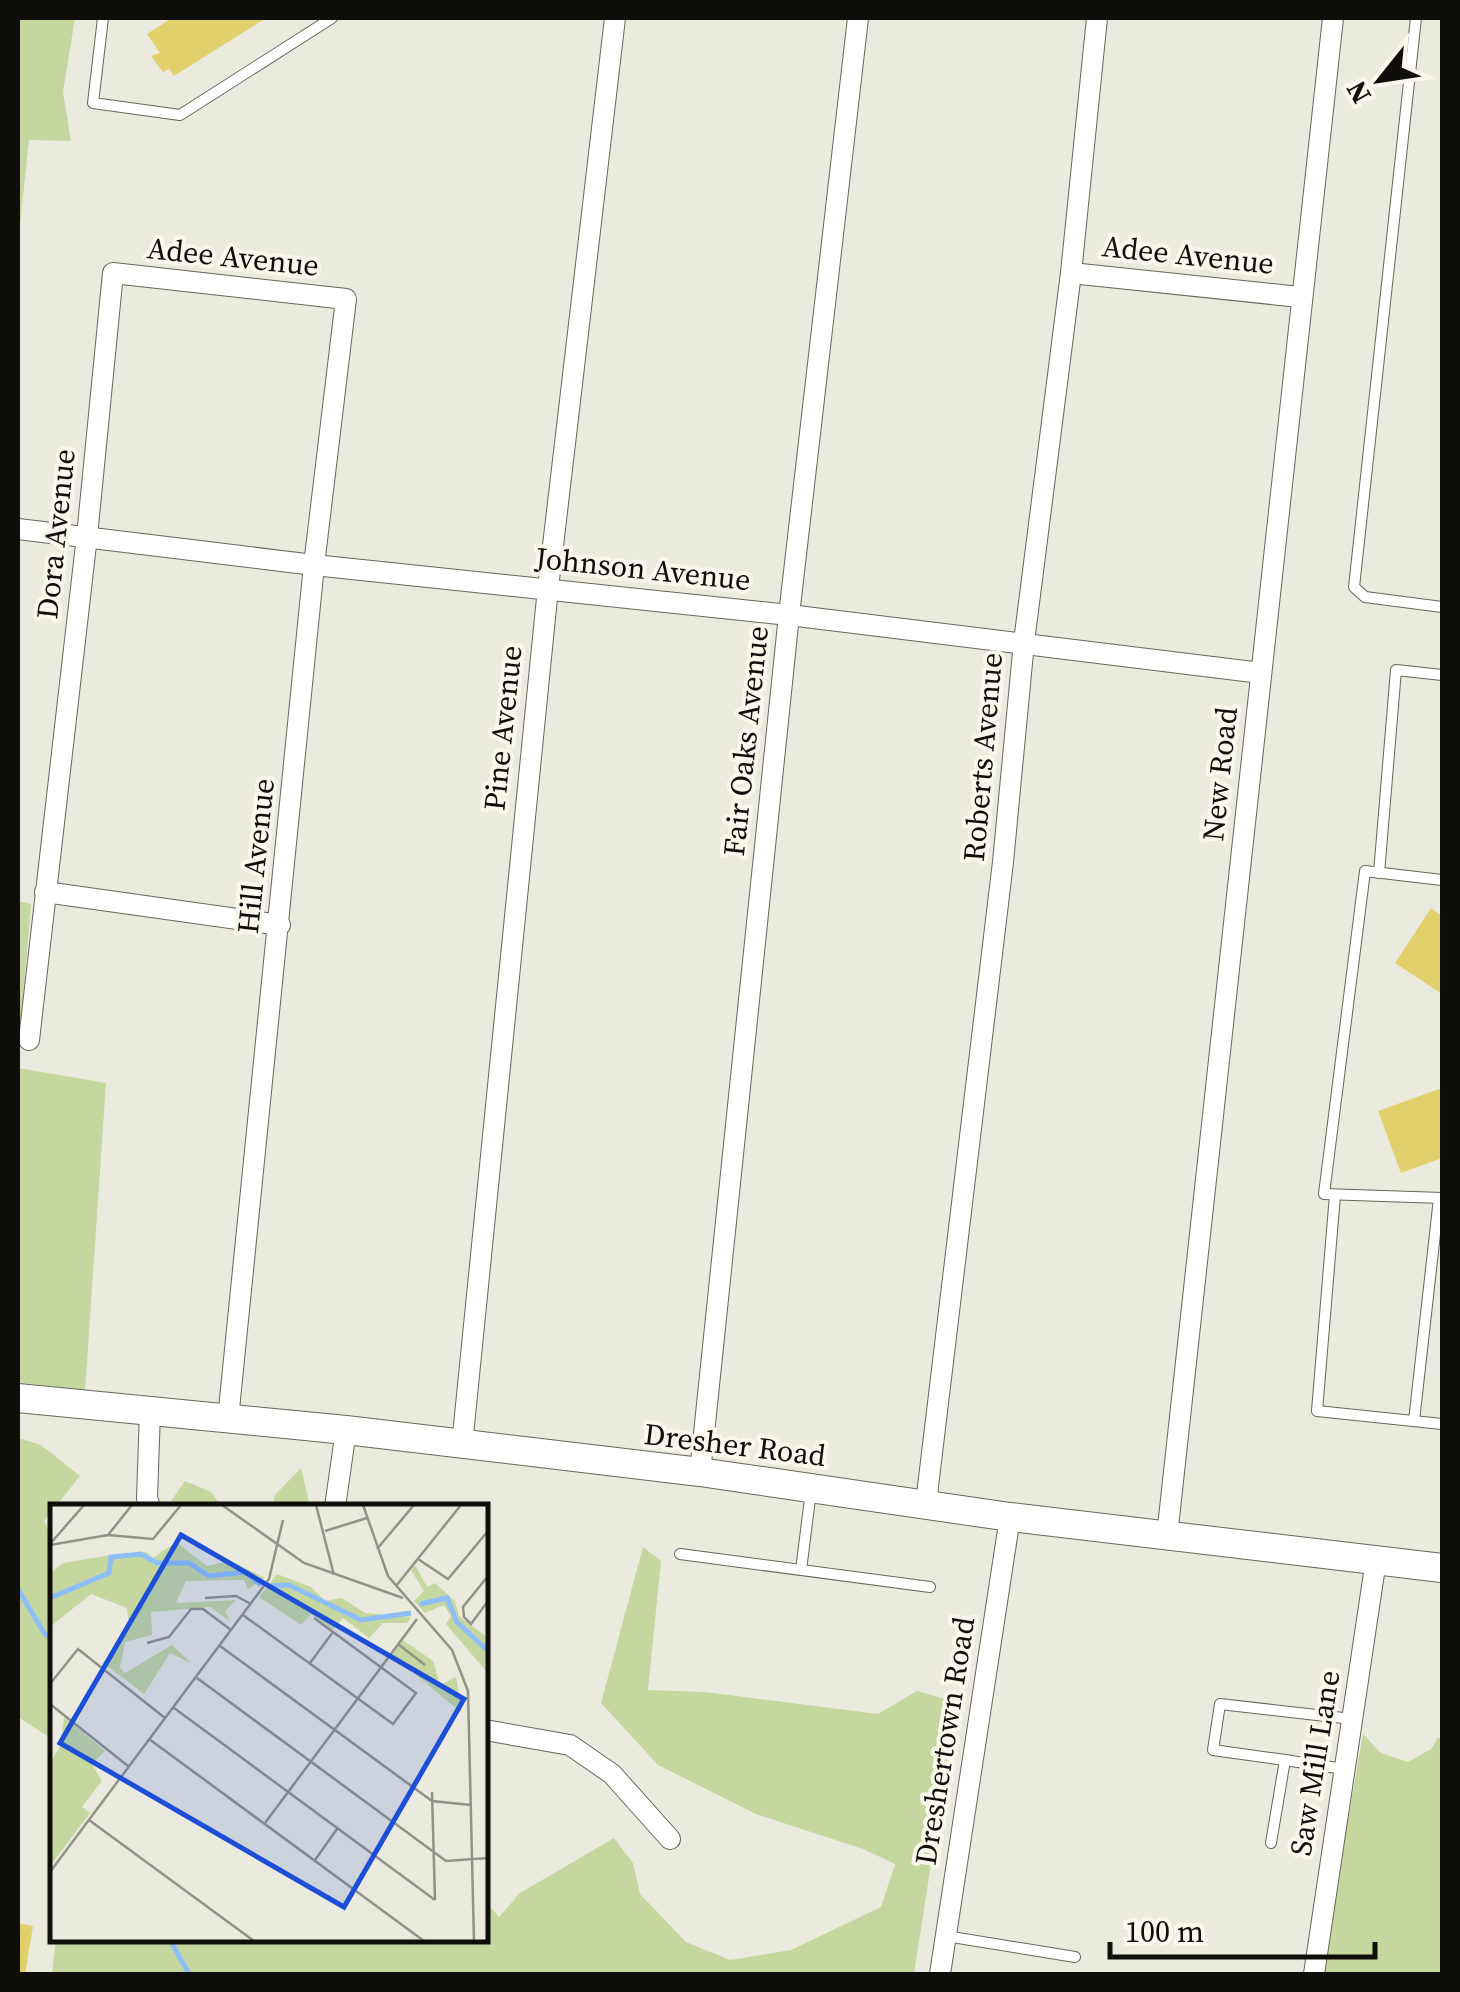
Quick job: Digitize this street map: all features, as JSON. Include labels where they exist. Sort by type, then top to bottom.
[{"type":"main road","name":"Dresher Road","points":[[18,1398],[346,1430],[700,1472],[1010,1517],[1442,1568]]},
{"type":"street","name":"Pine Avenue","points":[[462,1446],[548,588],[615,18]]},
{"type":"street","name":"Fair Oaks Avenue","points":[[700,1472],[790,615],[858,18]]},
{"type":"street","name":"Roberts Avenue","points":[[926,1502],[1003,862],[1024,642],[1097,18]]},
{"type":"street","name":"New Road","points":[[1166,1536],[1332,18]]},
{"type":"street","name":"Adee Avenue","points":[[112,273],[346,299]]},
{"type":"street","name":"Dora Avenue","points":[[29,1040],[87,536],[112,273]]},
{"type":"street","name":"Adee Avenue","points":[[1070,273],[1300,296]]},
{"type":"street","name":"Hill Avenue","points":[[228,1419],[314,565],[346,299]]},
{"type":"street","name":"Johnson Avenue","points":[[18,529],[1024,642],[1261,674]]},
{"type":"street","points":[[46,892],[280,925]]},
{"type":"street","points":[[143,1504],[150,1410]]},
{"type":"street","points":[[335,1504],[346,1430]]},
{"type":"street","name":"Dreshertown Road","points":[[940,1974],[1010,1517]]},
{"type":"street","name":"Saw Mill Lane","points":[[1314,1974],[1376,1560]]},
{"type":"street","points":[[488,1731],[570,1745],[612,1774],[670,1839]]},
{"type":"lane","points":[[103,18],[93,103],[180,114],[332,18]]},
{"type":"lane","points":[[1416,18],[1354,587],[1364,597],[1442,607]]},
{"type":"lane","points":[[1379,872],[1396,670],[1442,675]]},
{"type":"lane","points":[[1414,1421],[1441,1198],[1324,1194],[1365,871],[1442,880]]},
{"type":"lane","points":[[1335,1194],[1316,1411],[1442,1424]]},
{"type":"lane","points":[[801,1570],[812,1487]]},
{"type":"lane","points":[[680,1554],[930,1586]]},
{"type":"lane","points":[[1345,1770],[1213,1750],[1220,1704],[1352,1718]]},
{"type":"lane","points":[[1272,1842],[1285,1760]]},
{"type":"lane","points":[[946,1936],[1074,1957]]},
{"type":"green space","points":[[18,18],[75,18],[63,92],[71,141],[29,140],[18,243]]},
{"type":"green space","points":[[18,901],[31,904],[18,1056]]},
{"type":"green space","points":[[18,1068],[106,1083],[85,1391],[18,1382]]},
{"type":"green space","points":[[18,1438],[41,1445],[80,1476],[58,1504],[50,1504],[50,1514],[44,1521],[50,1534],[50,1738],[18,1717]]},
{"type":"green space","points":[[301,1468],[309,1504],[273,1504],[275,1495]]},
{"type":"green space","points":[[185,1481],[211,1492],[220,1504],[173,1504],[171,1501]]},
{"type":"green space","points":[[643,1547],[661,1561],[648,1690],[705,1692],[878,1714],[917,1691],[945,1699],[948,1755],[914,1974],[52,1974],[56,1942],[488,1942],[488,1904],[499,1917],[520,1893],[614,1838],[633,1863],[640,1894],[686,1942],[730,1960],[791,1950],[881,1907],[895,1864],[863,1849],[756,1814],[658,1765],[601,1703]]},
{"type":"green space","points":[[1363,1734],[1381,1753],[1408,1762],[1442,1738],[1442,1974],[1321,1974]]},
{"type":"building","points":[[172,18],[266,18],[174,76],[169,69],[163,72],[151,56],[160,53],[147,34]]},
{"type":"building","points":[[1431,908],[1442,916],[1442,994],[1395,963]]},
{"type":"building","points":[[1442,1088],[1442,1158],[1401,1173],[1378,1111]]},
{"type":"building","points":[[18,1923],[33,1926],[25,1974],[18,1974]]},
{"type":"waterway","points":[[18,1589],[50,1638]]},
{"type":"waterway","points":[[171,1942],[189,1974]]}]
